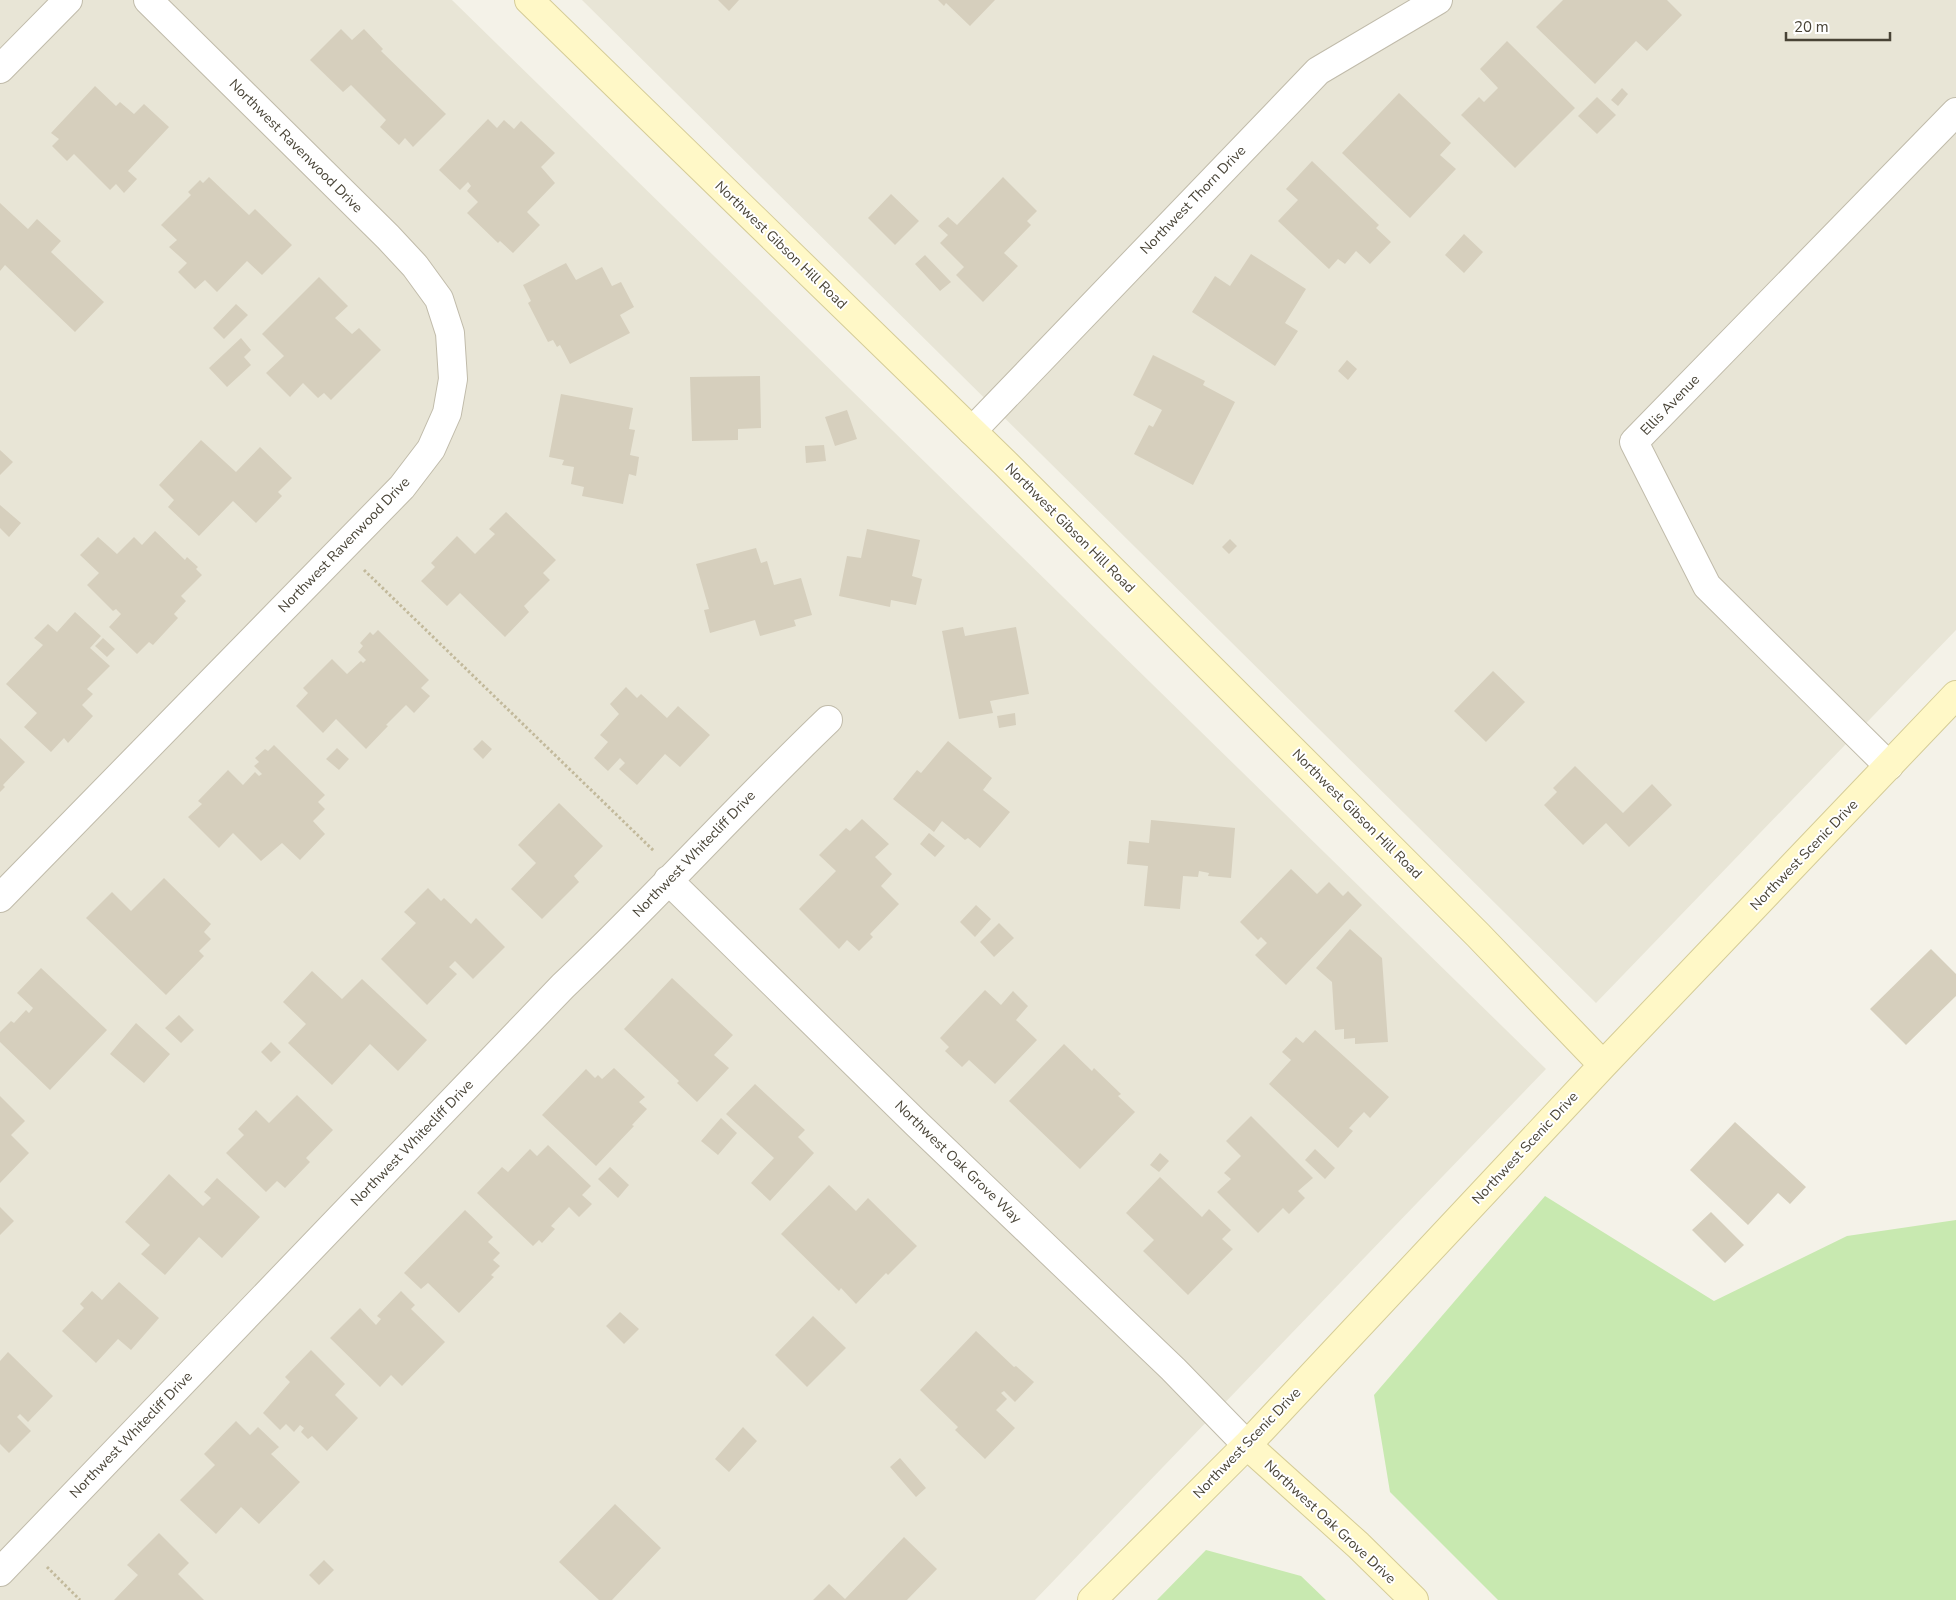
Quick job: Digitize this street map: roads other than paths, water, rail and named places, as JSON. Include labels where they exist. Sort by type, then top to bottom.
[{"type":"main road","name":"Northwest Gibson Hill Road","points":[[529,0],[972,430],[1478,935],[1603,1066]]},
{"type":"main road","name":"Northwest Scenic Drive","points":[[1092,1600],[1247,1445],[1603,1066],[1956,696]]},
{"type":"main road","name":"Northwest Oak Grove Drive","points":[[1247,1445],[1414,1600]]},
{"type":"street","points":[[0,69],[68,0]]},
{"type":"street","name":"Northwest Ravenwood Drive","points":[[0,898],[402,487],[431,449],[447,413],[453,379],[450,332],[439,299],[415,266],[148,0]]},
{"type":"street","name":"Northwest Thorn Drive","points":[[972,430],[1318,71],[1438,0]]},
{"type":"street","name":"Ellis Avenue","points":[[1889,766],[1707,586],[1634,442],[1956,112]]},
{"type":"street","name":"Northwest Whitecliff Drive","points":[[0,1572],[563,986],[610,941],[778,768],[828,720]]},
{"type":"street","name":"Northwest Oak Grove Way","points":[[672,876],[917,1124],[1166,1362],[1247,1445]]}]
